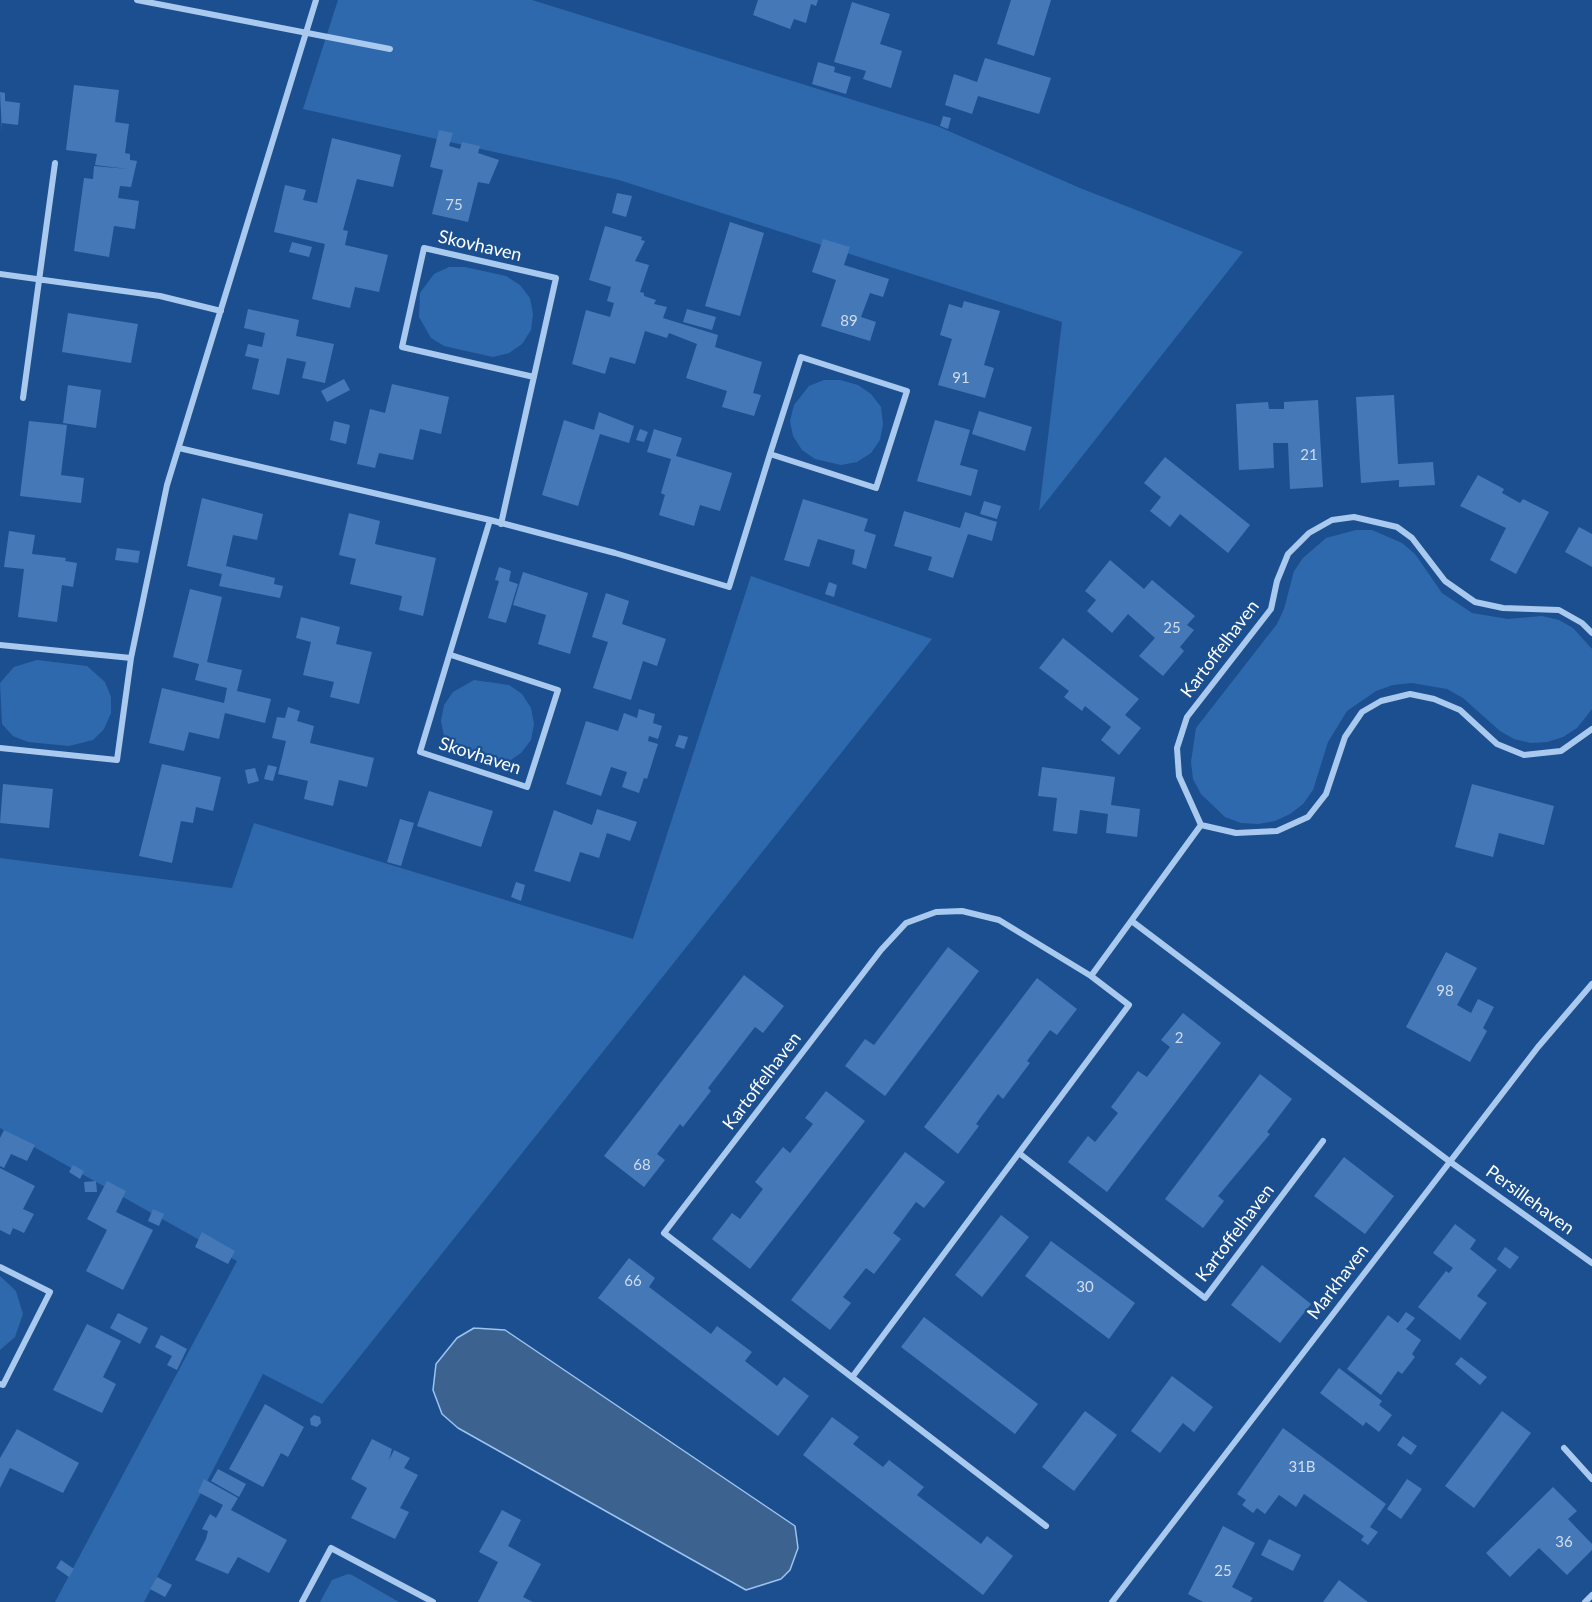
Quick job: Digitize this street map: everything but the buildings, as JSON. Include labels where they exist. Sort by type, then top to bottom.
[{"type":"street","points":[[137,0],[307,31],[390,49]]},
{"type":"street","points":[[0,748],[117,760],[131,658],[167,485],[316,0]]},
{"type":"street","points":[[23,398],[55,163]]},
{"type":"street","name":"Skovhaven","points":[[501,524],[556,278],[424,249],[402,347],[534,376]]},
{"type":"street","points":[[0,274],[160,296],[221,311]]},
{"type":"street","points":[[179,448],[490,520],[615,553],[729,587],[770,454],[801,357],[907,391],[876,488],[770,454]]},
{"type":"street","name":"Kartoffelhaven","points":[[1201,825],[1179,776],[1177,748],[1188,717],[1271,609],[1277,581],[1288,554],[1309,533],[1332,520],[1354,517],[1397,527],[1412,538],[1445,581],[1475,602],[1503,608],[1559,610],[1582,623],[1592,633]]},
{"type":"street","name":"Skovhaven","points":[[451,656],[558,690],[527,787],[420,752],[451,656],[490,520]]},
{"type":"street","points":[[0,645],[131,658]]},
{"type":"street","points":[[1091,976],[1133,922],[1201,825],[1236,833],[1277,831],[1308,817],[1326,794],[1345,737],[1362,712],[1381,700],[1410,694],[1434,699],[1460,710],[1497,744],[1524,755],[1561,751],[1592,729]]},
{"type":"street","name":"Kartoffelhaven","points":[[853,1376],[1130,1005],[1091,976],[999,921],[962,911],[936,912],[906,923],[881,950],[664,1233],[1046,1526]]},
{"type":"street","points":[[1133,922],[1449,1161]]},
{"type":"street","name":"Markhaven","points":[[1112,1602],[1449,1161],[1538,1047],[1592,984]]},
{"type":"street","name":"Kartoffelhaven","points":[[1019,1153],[1205,1298],[1323,1141]]},
{"type":"street","name":"Persillehaven","points":[[1449,1161],[1592,1263]]},
{"type":"street","points":[[0,1267],[50,1292],[3,1385],[0,1384]]},
{"type":"street","points":[[1564,1448],[1592,1479]]},
{"type":"street","points":[[302,1602],[331,1548],[433,1602]]},
{"type":"street","points":[[1585,1602],[1592,1596]]},
{"type":"shaded area","points":[[338,0],[532,0],[937,126],[1080,188],[1243,252],[1039,511],[1062,322],[619,180],[303,109]]},
{"type":"shaded area","points":[[449,267],[465,267],[506,276],[520,285],[530,298],[533,314],[531,330],[522,344],[509,353],[493,357],[444,346],[431,338],[419,317],[420,293],[434,274]]},
{"type":"shaded area","points":[[824,380],[840,380],[858,385],[871,394],[881,407],[883,424],[880,440],[871,453],[857,462],[841,465],[815,459],[802,450],[793,436],[790,421],[794,405],[809,386]]},
{"type":"shaded area","points":[[1356,530],[1372,530],[1402,543],[1415,554],[1442,593],[1472,613],[1508,619],[1542,616],[1559,620],[1573,628],[1592,649],[1592,709],[1577,728],[1563,737],[1547,742],[1531,743],[1514,739],[1500,731],[1463,698],[1447,689],[1412,683],[1393,685],[1376,691],[1347,711],[1328,742],[1313,790],[1303,804],[1290,814],[1275,821],[1258,824],[1241,823],[1225,817],[1201,794],[1193,779],[1191,762],[1196,728],[1277,624],[1284,609],[1294,571],[1303,558],[1326,538]]},
{"type":"shaded area","points":[[751,576],[932,639],[322,1404],[263,1374],[144,1602],[55,1602],[237,1261],[0,1128],[0,858],[232,888],[254,823],[633,939]]},
{"type":"shaded area","points":[[37,660],[87,666],[105,682],[111,697],[111,713],[104,729],[93,740],[69,746],[28,742],[13,736],[2,724],[0,683],[14,667]]},
{"type":"shaded area","points":[[474,680],[509,685],[522,694],[531,708],[534,724],[531,740],[521,753],[508,762],[492,765],[466,759],[453,750],[444,736],[441,721],[444,705],[453,692]]},
{"type":"shaded area","points":[[0,1276],[16,1291],[23,1314],[15,1337],[0,1350]]},
{"type":"shaded area","points":[[474,1328],[505,1330],[795,1526],[798,1548],[790,1570],[781,1579],[746,1590],[458,1428],[442,1414],[433,1390],[436,1364],[457,1338]]},
{"type":"shaded area","points":[[348,1574],[399,1602],[320,1602],[332,1580]]}]
